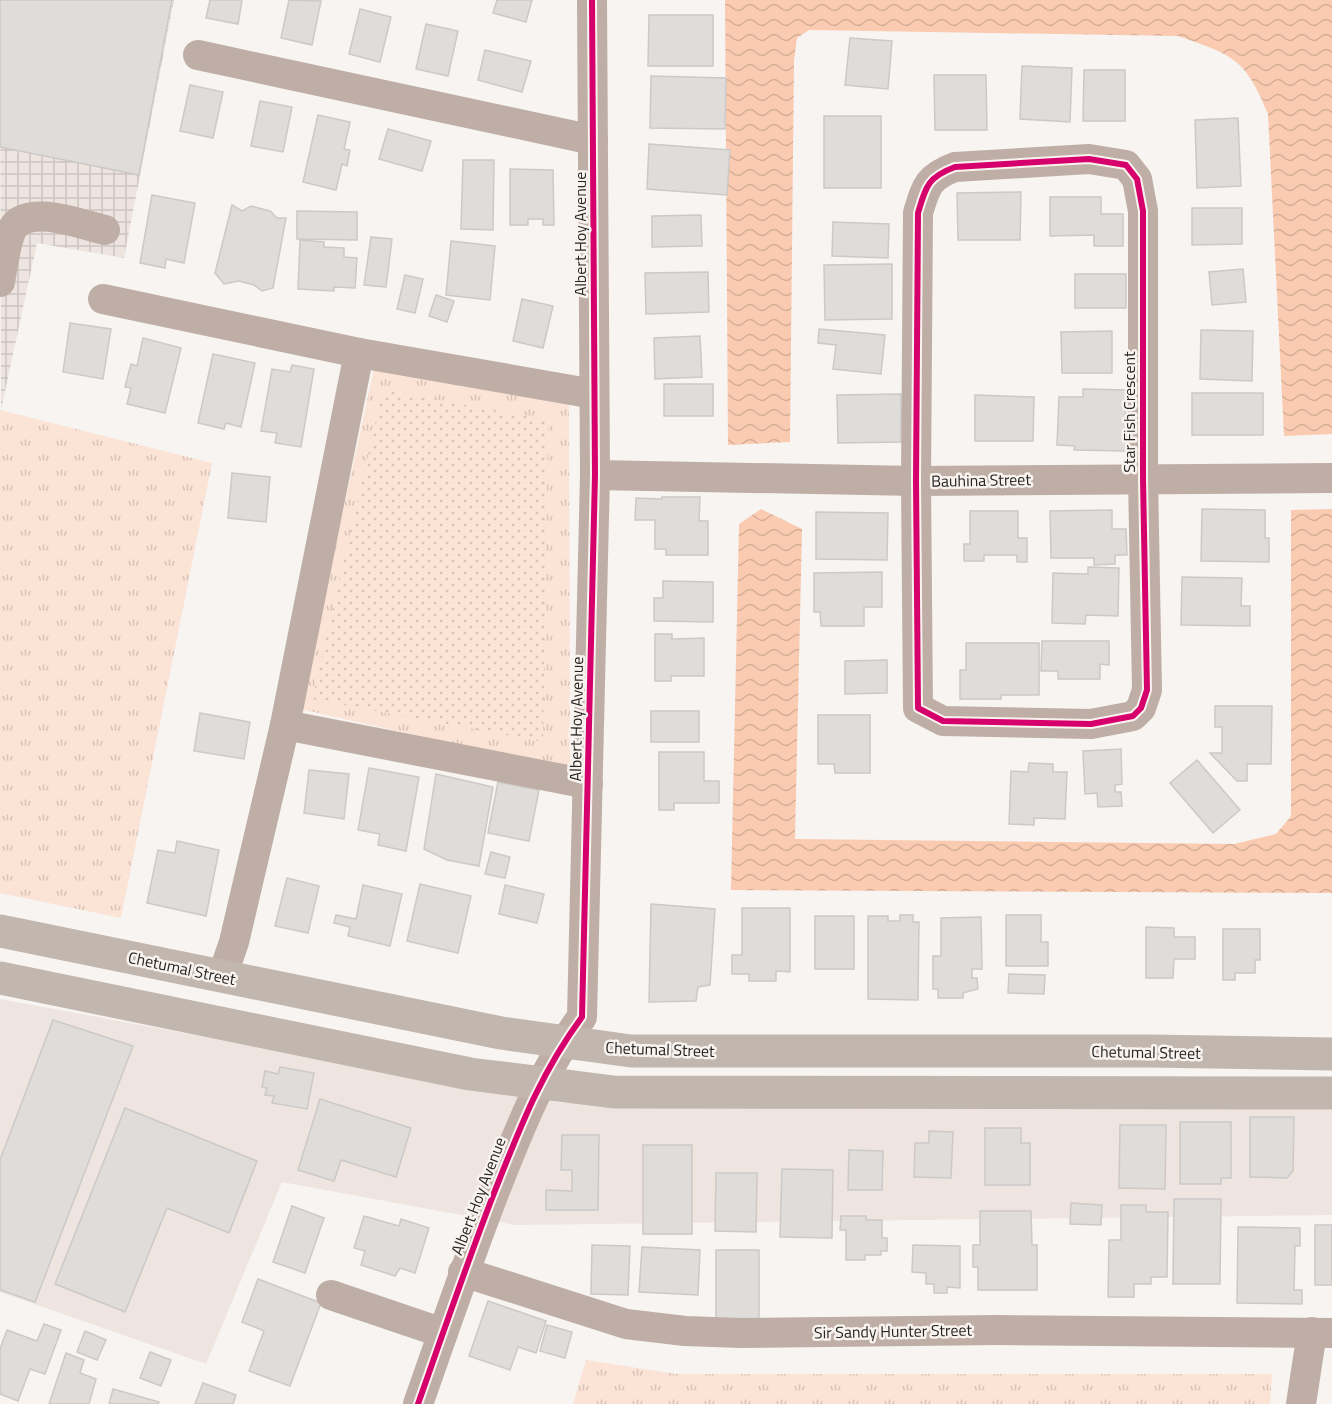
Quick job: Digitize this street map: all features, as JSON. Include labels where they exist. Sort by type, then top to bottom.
[{"type":"highway","name":"Chetumal Street","points":[[0,931],[501,1033],[631,1052],[915,1051],[1332,1054]]},
{"type":"highway","points":[[0,978],[470,1074],[614,1092],[1149,1095],[1332,1093]]},
{"type":"highway","points":[[915,1051],[915,1094]]},
{"type":"highway","points":[[1149,1095],[1151,1052]]},
{"type":"street","name":"Albert Hoy Avenue","points":[[418,1404],[464,1272],[531,1098],[563,1043],[582,1017],[594,475],[592,0]]},
{"type":"street","points":[[198,55],[593,140]]},
{"type":"street","name":"Star Fish Crescent","points":[[1089,159],[1126,165],[1137,179],[1143,211],[1143,478],[1147,690],[1141,708],[1133,717],[1091,724],[943,721],[918,708],[916,481],[918,213],[925,189],[936,174],[955,167],[1089,159]]},
{"type":"street","points":[[0,282],[11,230],[23,220],[40,214],[105,230]]},
{"type":"street","points":[[103,299],[358,353],[594,394]]},
{"type":"street","points":[[222,977],[234,942],[285,725],[358,353]]},
{"type":"street","name":"Bauhina Street","points":[[594,475],[916,481],[1332,478]]},
{"type":"street","points":[[285,725],[588,784]]},
{"type":"street","name":"Sir Sandy Hunter Street","points":[[464,1272],[626,1324],[685,1331],[741,1333],[998,1330],[1322,1333]]},
{"type":"street","points":[[332,1295],[443,1333]]},
{"type":"street","points":[[1301,1404],[1322,1333]]},
{"type":"shaded area","points":[[0,0],[174,0],[124,258],[37,243],[1,410]]},
{"type":"shaded area","points":[[0,999],[562,1103],[1332,1103],[1332,1215],[515,1225],[282,1182],[206,1364],[0,1292]]},
{"type":"green space","points":[[374,369],[569,405],[570,770],[300,709]]},
{"type":"green space","points":[[383,390],[548,420],[543,742],[312,699]]},
{"type":"green space","points":[[0,410],[212,463],[121,918],[0,893]]},
{"type":"green space","points":[[586,1360],[676,1374],[1272,1374],[1270,1404],[573,1404]]},
{"type":"water","points":[[725,0],[1332,0],[1332,434],[1284,436],[1268,114],[1252,80],[1235,61],[1212,48],[1178,36],[809,30],[797,38],[794,60],[790,442],[728,445]]},
{"type":"water","points":[[761,509],[802,529],[795,839],[1234,844],[1276,834],[1291,816],[1291,510],[1332,509],[1332,893],[731,890],[739,524]]},
{"type":"building","points":[[0,0],[172,0],[139,175],[0,147]]},
{"type":"building","points":[[210,0],[242,0],[238,24],[206,18]]},
{"type":"building","points":[[289,0],[321,1],[312,45],[281,38]]},
{"type":"building","points":[[497,0],[532,0],[526,22],[493,13]]},
{"type":"building","points":[[360,9],[391,17],[380,62],[349,54]]},
{"type":"building","points":[[649,15],[713,15],[713,66],[648,66]]},
{"type":"building","points":[[426,24],[458,31],[448,76],[416,69]]},
{"type":"building","points":[[850,38],[892,41],[888,89],[845,85]]},
{"type":"building","points":[[485,50],[531,61],[522,92],[478,80]]},
{"type":"building","points":[[1022,66],[1072,68],[1070,122],[1020,119]]},
{"type":"building","points":[[1084,70],[1125,70],[1125,121],[1083,121]]},
{"type":"building","points":[[934,75],[986,75],[987,130],[935,130]]},
{"type":"building","points":[[651,76],[726,78],[725,129],[650,128]]},
{"type":"building","points":[[190,85],[223,92],[213,138],[180,131]]},
{"type":"building","points":[[260,101],[292,107],[283,152],[251,146]]},
{"type":"building","points":[[318,115],[350,122],[344,149],[350,150],[347,166],[342,164],[336,190],[303,182]]},
{"type":"building","points":[[824,116],[881,116],[881,188],[824,188]]},
{"type":"building","points":[[1238,118],[1241,186],[1197,188],[1195,120]]},
{"type":"building","points":[[388,129],[431,141],[422,171],[379,159]]},
{"type":"building","points":[[649,144],[730,150],[727,195],[647,189]]},
{"type":"building","points":[[463,160],[494,160],[493,230],[461,229]]},
{"type":"building","points":[[510,169],[553,170],[554,225],[543,225],[543,219],[528,219],[528,225],[510,225]]},
{"type":"building","points":[[1021,192],[1020,240],[958,240],[957,193]]},
{"type":"building","points":[[152,195],[195,203],[184,263],[166,259],[165,268],[140,263]]},
{"type":"building","points":[[1050,197],[1101,197],[1101,214],[1123,214],[1123,246],[1094,246],[1094,235],[1050,236]]},
{"type":"building","points":[[232,205],[242,211],[251,206],[270,211],[277,218],[286,218],[273,288],[262,291],[254,285],[239,281],[224,284],[215,273]]},
{"type":"building","points":[[1192,208],[1242,208],[1242,244],[1192,245]]},
{"type":"building","points":[[297,211],[357,212],[357,240],[297,239]]},
{"type":"building","points":[[701,215],[702,246],[652,247],[652,216]]},
{"type":"building","points":[[833,222],[889,224],[888,258],[832,256]]},
{"type":"building","points":[[371,237],[392,239],[386,287],[364,285]]},
{"type":"building","points":[[300,240],[324,242],[324,247],[344,248],[344,257],[357,258],[355,288],[334,287],[334,291],[298,289]]},
{"type":"building","points":[[451,241],[495,246],[490,300],[446,295]]},
{"type":"building","points":[[892,264],[892,319],[825,320],[824,265]]},
{"type":"building","points":[[1243,269],[1246,302],[1212,305],[1209,272]]},
{"type":"building","points":[[708,272],[709,312],[646,314],[645,273]]},
{"type":"building","points":[[1075,274],[1126,274],[1126,308],[1075,308]]},
{"type":"building","points":[[405,275],[423,279],[415,313],[397,309]]},
{"type":"building","points":[[436,295],[454,301],[447,322],[429,316]]},
{"type":"building","points":[[522,299],[553,306],[543,348],[513,341]]},
{"type":"building","points":[[70,323],[111,329],[103,379],[63,372]]},
{"type":"building","points":[[819,329],[885,335],[881,374],[833,369],[836,345],[818,343]]},
{"type":"building","points":[[1201,330],[1253,331],[1252,381],[1200,379]]},
{"type":"building","points":[[1112,331],[1112,373],[1062,373],[1061,332]]},
{"type":"building","points":[[700,336],[702,377],[655,379],[654,338]]},
{"type":"building","points":[[143,338],[181,348],[165,413],[127,404],[131,388],[125,387],[131,364],[137,366]]},
{"type":"building","points":[[213,354],[255,363],[241,427],[226,423],[224,429],[198,423]]},
{"type":"building","points":[[292,365],[314,369],[301,447],[275,443],[277,433],[261,431],[272,369],[290,372]]},
{"type":"building","points":[[664,384],[713,384],[713,416],[664,416]]},
{"type":"building","points":[[1083,389],[1126,390],[1125,451],[1074,450],[1075,446],[1057,445],[1059,397],[1083,397]]},
{"type":"building","points":[[1192,393],[1263,393],[1263,435],[1192,435]]},
{"type":"building","points":[[901,394],[901,442],[838,443],[837,395]]},
{"type":"building","points":[[975,395],[1034,397],[1033,441],[975,441]]},
{"type":"building","points":[[232,473],[270,477],[266,522],[228,518]]},
{"type":"building","points":[[662,497],[700,497],[699,521],[708,521],[708,555],[666,555],[666,549],[655,549],[655,520],[635,520],[636,498],[662,499]]},
{"type":"building","points":[[1202,509],[1265,510],[1265,538],[1269,538],[1269,562],[1201,561]]},
{"type":"building","points":[[1112,510],[1112,529],[1126,529],[1127,555],[1115,555],[1115,564],[1094,565],[1094,558],[1051,558],[1050,511]]},
{"type":"building","points":[[970,511],[1018,511],[1018,538],[1027,538],[1027,562],[1017,562],[1017,555],[984,555],[984,561],[964,561],[964,544],[970,544]]},
{"type":"building","points":[[816,512],[888,513],[887,560],[816,559]]},
{"type":"building","points":[[1088,567],[1119,568],[1118,616],[1086,615],[1085,624],[1052,623],[1053,573],[1088,574]]},
{"type":"building","points":[[882,572],[882,607],[864,607],[864,626],[821,626],[820,612],[814,612],[814,573]]},
{"type":"building","points":[[1182,577],[1242,578],[1241,606],[1250,606],[1250,626],[1181,625]]},
{"type":"building","points":[[663,581],[713,582],[713,622],[654,621],[654,598],[663,598]]},
{"type":"building","points":[[655,634],[672,634],[672,639],[704,638],[704,676],[671,676],[671,681],[655,681]]},
{"type":"building","points":[[1042,641],[1109,641],[1109,665],[1100,664],[1100,679],[1058,679],[1058,671],[1041,671]]},
{"type":"building","points":[[966,643],[1039,643],[1039,695],[1001,695],[1001,699],[960,699],[960,670],[966,670]]},
{"type":"building","points":[[887,660],[887,693],[845,694],[845,661]]},
{"type":"building","points":[[1215,706],[1272,706],[1271,764],[1247,764],[1247,781],[1237,781],[1210,753],[1222,753],[1222,727],[1215,727]]},
{"type":"building","points":[[651,711],[699,711],[699,742],[651,742]]},
{"type":"building","points":[[200,713],[250,722],[244,759],[194,751]]},
{"type":"building","points":[[818,715],[870,715],[870,773],[835,773],[834,764],[818,764]]},
{"type":"building","points":[[1121,749],[1122,784],[1115,785],[1115,792],[1121,792],[1122,806],[1098,807],[1097,793],[1085,794],[1083,751]]},
{"type":"building","points":[[659,752],[704,752],[704,781],[719,781],[719,803],[674,803],[674,810],[659,810]]},
{"type":"building","points":[[1197,760],[1240,810],[1213,833],[1170,783]]},
{"type":"building","points":[[1029,763],[1053,764],[1053,772],[1067,772],[1065,819],[1034,818],[1034,825],[1009,824],[1011,771],[1028,772]]},
{"type":"building","points":[[369,768],[419,777],[406,851],[378,845],[380,834],[358,830]]},
{"type":"building","points":[[309,770],[349,774],[344,819],[304,813]]},
{"type":"building","points":[[436,774],[493,787],[479,866],[447,860],[424,849]]},
{"type":"building","points":[[498,782],[539,790],[529,841],[488,833]]},
{"type":"building","points":[[177,841],[219,850],[206,916],[147,903],[158,850],[175,853]]},
{"type":"building","points":[[491,852],[510,857],[505,878],[485,874]]},
{"type":"building","points":[[287,878],[319,886],[308,933],[275,926]]},
{"type":"building","points":[[420,884],[471,896],[458,953],[407,941]]},
{"type":"building","points":[[363,885],[402,894],[390,946],[348,936],[350,927],[334,923],[336,915],[356,919]]},
{"type":"building","points":[[505,885],[544,894],[537,923],[499,914]]},
{"type":"building","points":[[651,904],[715,909],[710,985],[698,987],[696,1001],[649,1002]]},
{"type":"building","points":[[742,908],[790,908],[790,972],[776,971],[776,981],[749,981],[749,974],[732,974],[732,955],[742,955]]},
{"type":"building","points":[[900,915],[913,915],[913,922],[919,922],[918,1000],[868,999],[868,916],[888,916],[888,921],[900,921]]},
{"type":"building","points":[[1006,915],[1041,915],[1041,942],[1048,942],[1048,966],[1006,966]]},
{"type":"building","points":[[815,916],[854,916],[854,969],[815,969]]},
{"type":"building","points":[[981,917],[982,969],[972,969],[972,978],[977,978],[978,989],[963,993],[963,998],[938,998],[938,989],[933,989],[933,956],[941,956],[941,918]]},
{"type":"building","points":[[1146,927],[1174,928],[1174,937],[1195,937],[1195,959],[1174,959],[1173,978],[1146,978]]},
{"type":"building","points":[[1223,929],[1260,929],[1260,960],[1255,960],[1255,973],[1235,973],[1235,980],[1223,980]]},
{"type":"building","points":[[1009,974],[1045,975],[1044,994],[1008,993]]},
{"type":"building","points":[[53,1020],[133,1046],[35,1302],[0,1290],[0,1160]]},
{"type":"building","points":[[280,1067],[314,1073],[307,1109],[272,1103],[274,1096],[265,1095],[267,1088],[262,1087],[265,1071],[278,1074]]},
{"type":"building","points":[[320,1099],[411,1128],[396,1177],[341,1160],[334,1181],[298,1170]]},
{"type":"building","points":[[125,1108],[257,1161],[229,1233],[167,1208],[125,1312],[55,1284]]},
{"type":"building","points":[[1250,1117],[1294,1117],[1293,1171],[1287,1178],[1250,1177]]},
{"type":"building","points":[[1180,1122],[1231,1122],[1231,1178],[1221,1178],[1221,1184],[1180,1184]]},
{"type":"building","points":[[1120,1125],[1166,1125],[1165,1189],[1119,1188]]},
{"type":"building","points":[[985,1128],[1021,1128],[1021,1143],[1030,1143],[1030,1185],[985,1185]]},
{"type":"building","points":[[929,1131],[953,1132],[951,1178],[914,1177],[915,1143],[929,1143]]},
{"type":"building","points":[[562,1135],[599,1135],[598,1210],[546,1210],[546,1190],[572,1191],[572,1170],[561,1170]]},
{"type":"building","points":[[643,1145],[692,1145],[692,1234],[643,1234]]},
{"type":"building","points":[[849,1150],[883,1151],[882,1190],[848,1190]]},
{"type":"building","points":[[782,1169],[833,1170],[832,1238],[780,1237]]},
{"type":"building","points":[[716,1173],[757,1173],[756,1232],[715,1231]]},
{"type":"building","points":[[1174,1199],[1221,1199],[1220,1284],[1173,1284]]},
{"type":"building","points":[[1071,1203],[1102,1205],[1101,1225],[1070,1224]]},
{"type":"building","points":[[1121,1205],[1146,1205],[1146,1212],[1168,1212],[1167,1277],[1151,1277],[1151,1284],[1134,1284],[1134,1297],[1108,1297],[1109,1240],[1121,1240]]},
{"type":"building","points":[[292,1206],[324,1218],[305,1273],[273,1262]]},
{"type":"building","points":[[980,1211],[1031,1211],[1032,1245],[1037,1245],[1037,1290],[978,1290],[978,1267],[973,1267],[973,1245],[980,1245]]},
{"type":"building","points":[[364,1216],[399,1226],[401,1219],[429,1228],[415,1273],[400,1268],[395,1276],[361,1265],[365,1251],[354,1248]]},
{"type":"building","points":[[841,1216],[866,1216],[866,1220],[882,1220],[882,1238],[887,1238],[887,1251],[881,1251],[881,1255],[865,1255],[865,1260],[846,1260],[846,1230],[840,1230]]},
{"type":"building","points":[[1315,1225],[1332,1225],[1332,1285],[1315,1285]]},
{"type":"building","points":[[1238,1227],[1300,1228],[1300,1246],[1295,1246],[1294,1290],[1302,1290],[1302,1304],[1237,1303]]},
{"type":"building","points":[[592,1245],[630,1246],[628,1295],[591,1294]]},
{"type":"building","points":[[913,1245],[960,1246],[960,1288],[947,1287],[947,1293],[934,1293],[934,1284],[926,1284],[926,1273],[912,1272]]},
{"type":"building","points":[[642,1247],[700,1250],[698,1295],[639,1292]]},
{"type":"building","points":[[716,1250],[759,1250],[759,1321],[716,1321]]},
{"type":"building","points":[[258,1279],[321,1303],[290,1386],[249,1371],[264,1331],[242,1322]]},
{"type":"building","points":[[488,1301],[546,1321],[536,1353],[518,1347],[510,1370],[469,1356]]},
{"type":"building","points":[[44,1324],[61,1330],[45,1374],[30,1369],[18,1401],[0,1394],[0,1349],[7,1330],[37,1341]]},
{"type":"building","points":[[547,1325],[572,1332],[565,1358],[540,1351]]},
{"type":"building","points":[[85,1331],[106,1340],[97,1360],[77,1352]]},
{"type":"building","points":[[150,1352],[171,1360],[161,1386],[140,1378]]},
{"type":"building","points":[[66,1353],[84,1360],[80,1373],[96,1379],[89,1404],[49,1404]]},
{"type":"building","points":[[203,1383],[236,1395],[233,1404],[195,1404]]},
{"type":"building","points":[[113,1389],[159,1402],[158,1404],[109,1404]]},
{"type":"cycle path","points":[[418,1404],[484,1219],[522,1124],[554,1059],[582,1017],[595,475],[592,0]]},
{"type":"cycle path","points":[[1089,159],[1126,165],[1137,179],[1143,211],[1143,478],[1147,690],[1141,708],[1133,716],[1091,724],[943,721],[918,708],[916,481],[918,213],[929,184],[939,175],[955,167],[1089,159]]}]
